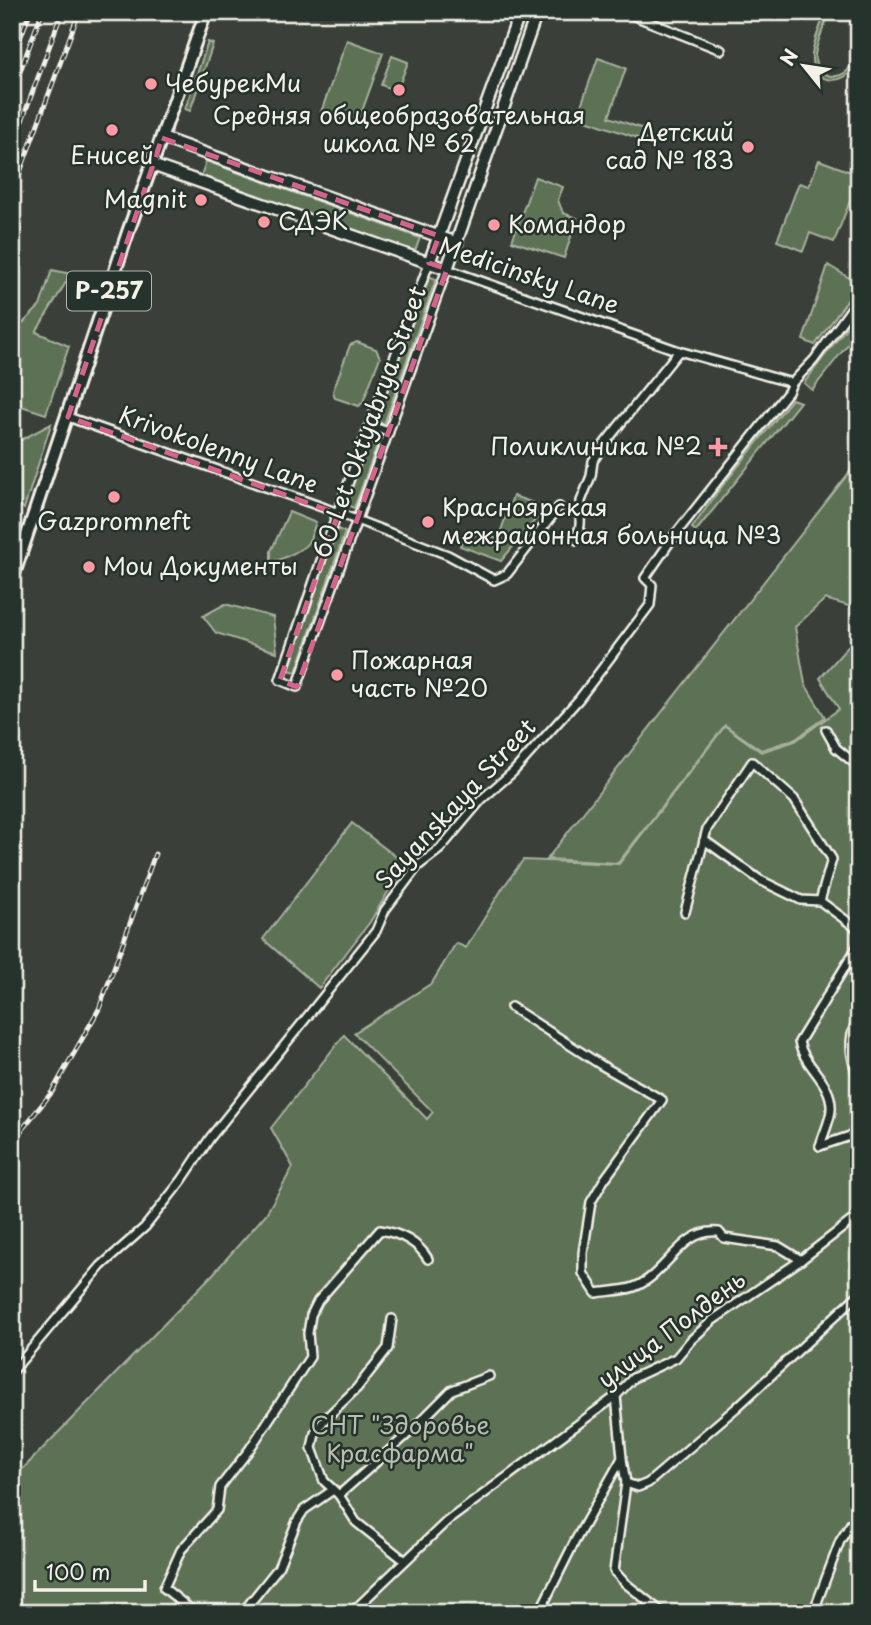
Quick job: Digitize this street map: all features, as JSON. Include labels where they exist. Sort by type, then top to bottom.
[{"type":"highway","name":"Р-257","points":[[12,580],[206,12]]},
{"type":"main road","name":"60 Let Oktyabrya Street","points":[[429,263],[520,12]]},
{"type":"main road","name":"60 Let Oktyabrya Street","points":[[447,269],[537,12]]},
{"type":"main road","name":"Medicinsky Lane","points":[[162,138],[457,243]]},
{"type":"main road","name":"Medicinsky Lane","points":[[152,165],[447,269]]},
{"type":"street","points":[[624,12],[721,50]]},
{"type":"street","name":"60 Let Oktyabrya Street","points":[[429,263],[337,514],[280,680],[297,687],[447,269]]},
{"type":"street","name":"Medicinsky Lane","points":[[447,269],[679,351],[792,383]]},
{"type":"street","points":[[792,383],[814,360],[859,298]]},
{"type":"street","points":[[577,540],[581,501],[591,476],[593,461],[679,351]]},
{"type":"street","name":"Sayanskaya Street","points":[[12,1372],[101,1266],[145,1227],[182,1180],[210,1138],[376,931],[385,910],[418,866],[440,849],[482,799],[513,772],[579,699],[650,605],[652,585],[645,578],[674,536],[788,392],[792,383]]},
{"type":"street","name":"Krivokolenny Lane","points":[[68,417],[448,555],[494,580],[507,574],[559,507]]},
{"type":"street","points":[[370,426],[388,432]]},
{"type":"street","points":[[826,730],[836,748],[859,767]]},
{"type":"street","points":[[685,912],[707,829],[752,762],[794,799],[832,859],[820,901]]},
{"type":"street","points":[[704,840],[760,880],[802,900],[820,901],[859,930]]},
{"type":"street","points":[[859,944],[799,1042],[801,1053],[825,1084],[831,1109],[820,1146],[859,1133]]},
{"type":"street","points":[[511,1007],[601,1065],[662,1100],[591,1202],[583,1254],[583,1273],[596,1293],[635,1287],[662,1268],[685,1242],[706,1230],[719,1232],[724,1238],[778,1246],[801,1260]]},
{"type":"street","points":[[859,1018],[851,1030],[851,1056],[859,1082]]},
{"type":"street","name":"улица Полдень","points":[[351,1613],[446,1522],[616,1396],[633,1378],[676,1358],[713,1320],[801,1260],[859,1215]]},
{"type":"street","points":[[195,1613],[164,1588],[181,1550],[217,1510],[220,1487],[249,1450],[310,1357],[308,1333],[317,1301],[380,1230],[397,1233],[423,1250],[428,1259]]},
{"type":"street","points":[[626,1483],[638,1487],[648,1483],[736,1408],[859,1294]]},
{"type":"street","points":[[392,1319],[388,1348],[357,1388],[325,1419],[315,1433],[312,1448],[324,1481],[336,1492],[356,1522],[404,1560]]},
{"type":"street","points":[[243,1613],[278,1568],[304,1510],[336,1492],[409,1433],[452,1390],[489,1376]]},
{"type":"street","points":[[616,1396],[626,1483],[614,1571],[663,1613]]},
{"type":"street","points":[[539,1613],[575,1541],[622,1458]]},
{"type":"street","points":[[813,1613],[840,1541],[852,1522],[859,1522]]},
{"type":"highlighted area","points":[[162,138],[439,236],[429,263],[447,269],[297,687],[280,680],[338,514],[68,417]]},
{"type":"green space","points":[[826,12],[830,12],[815,56],[821,71],[836,76],[847,71],[859,46],[857,61],[851,71],[834,80],[818,74],[813,66],[814,44]]},
{"type":"green space","points":[[347,40],[383,53],[357,125],[321,112]]},
{"type":"green space","points":[[208,42],[213,44],[190,111],[185,109]]},
{"type":"green space","points":[[392,56],[408,62],[397,91],[381,85]]},
{"type":"green space","points":[[598,58],[626,68],[609,117],[649,131],[646,141],[577,117]]},
{"type":"green space","points":[[819,160],[859,175],[859,178],[834,242],[810,233],[803,251],[777,241],[799,183],[809,186]]},
{"type":"green space","points":[[206,161],[420,238],[414,253],[201,176]]},
{"type":"green space","points":[[535,177],[563,187],[558,200],[563,213],[577,218],[564,258],[512,241]]},
{"type":"green space","points":[[828,265],[859,284],[815,345],[803,340]]},
{"type":"green space","points":[[52,270],[71,274],[36,332],[69,346],[46,414],[12,403],[12,339],[15,331],[40,306]]},
{"type":"green space","points":[[428,276],[436,279],[384,424],[375,421]]},
{"type":"green space","points":[[859,311],[859,330],[812,390],[804,383]]},
{"type":"green space","points":[[357,342],[376,349],[380,357],[363,402],[359,406],[335,398],[333,391],[350,345]]},
{"type":"green space","points":[[792,399],[800,402],[696,531],[692,528],[719,490]]},
{"type":"green space","points":[[51,424],[24,509],[12,498],[12,459],[19,441]]},
{"type":"green space","points":[[368,437],[379,440],[354,508],[344,504]]},
{"type":"green space","points":[[859,460],[859,609],[825,599],[795,627],[805,684],[825,717],[796,739],[761,750],[725,725],[618,863],[547,859]]},
{"type":"green space","points":[[513,496],[546,507],[501,561],[460,546],[466,529],[498,539]]},
{"type":"green space","points":[[289,512],[316,523],[307,544],[284,558],[271,561],[271,551]]},
{"type":"green space","points":[[337,529],[345,532],[296,672],[289,670]]},
{"type":"green space","points":[[225,604],[273,617],[277,652],[216,633],[203,616]]},
{"type":"green space","name":"СНТ \"Здоровье Красфарма\"","points":[[859,634],[859,1613],[12,1613],[12,1480],[213,1274],[266,1214],[293,1167],[271,1128],[344,1035],[427,1119],[433,1112],[354,1033],[432,983],[456,943],[466,948],[523,860],[619,864],[725,726],[761,752],[795,741],[839,709],[820,678]]},
{"type":"green space","points":[[352,823],[408,866],[391,887],[370,922],[319,988],[263,939]]},
{"type":"railway","points":[[12,60],[30,12]]},
{"type":"railway","points":[[12,93],[42,12]]},
{"type":"railway","points":[[12,148],[62,12]]},
{"type":"railway","points":[[12,194],[79,12]]},
{"type":"railway","points":[[12,1142],[52,1092],[99,1009],[155,854]]},
{"type":"place","name":"ЧебурекМи","points":[[151,84]]},
{"type":"place","name":"Средняя общеобразовательная школа № 62","points":[[399,90]]},
{"type":"place","name":"Енисей","points":[[112,130]]},
{"type":"place","name":"Детский сад № 183","points":[[748,147]]},
{"type":"place","name":"Magnit","points":[[201,200]]},
{"type":"place","name":"СДЭК","points":[[264,222]]},
{"type":"place","name":"Командор","points":[[494,225]]},
{"type":"place","name":"Поликлиника №2","points":[[718,447]]},
{"type":"place","name":"Gazpromneft","points":[[114,497]]},
{"type":"place","name":"Красноярская межрайонная больница №3","points":[[428,522]]},
{"type":"place","name":"Мои Документы","points":[[89,567]]},
{"type":"place","name":"Пожарная часть №20","points":[[337,675]]}]
